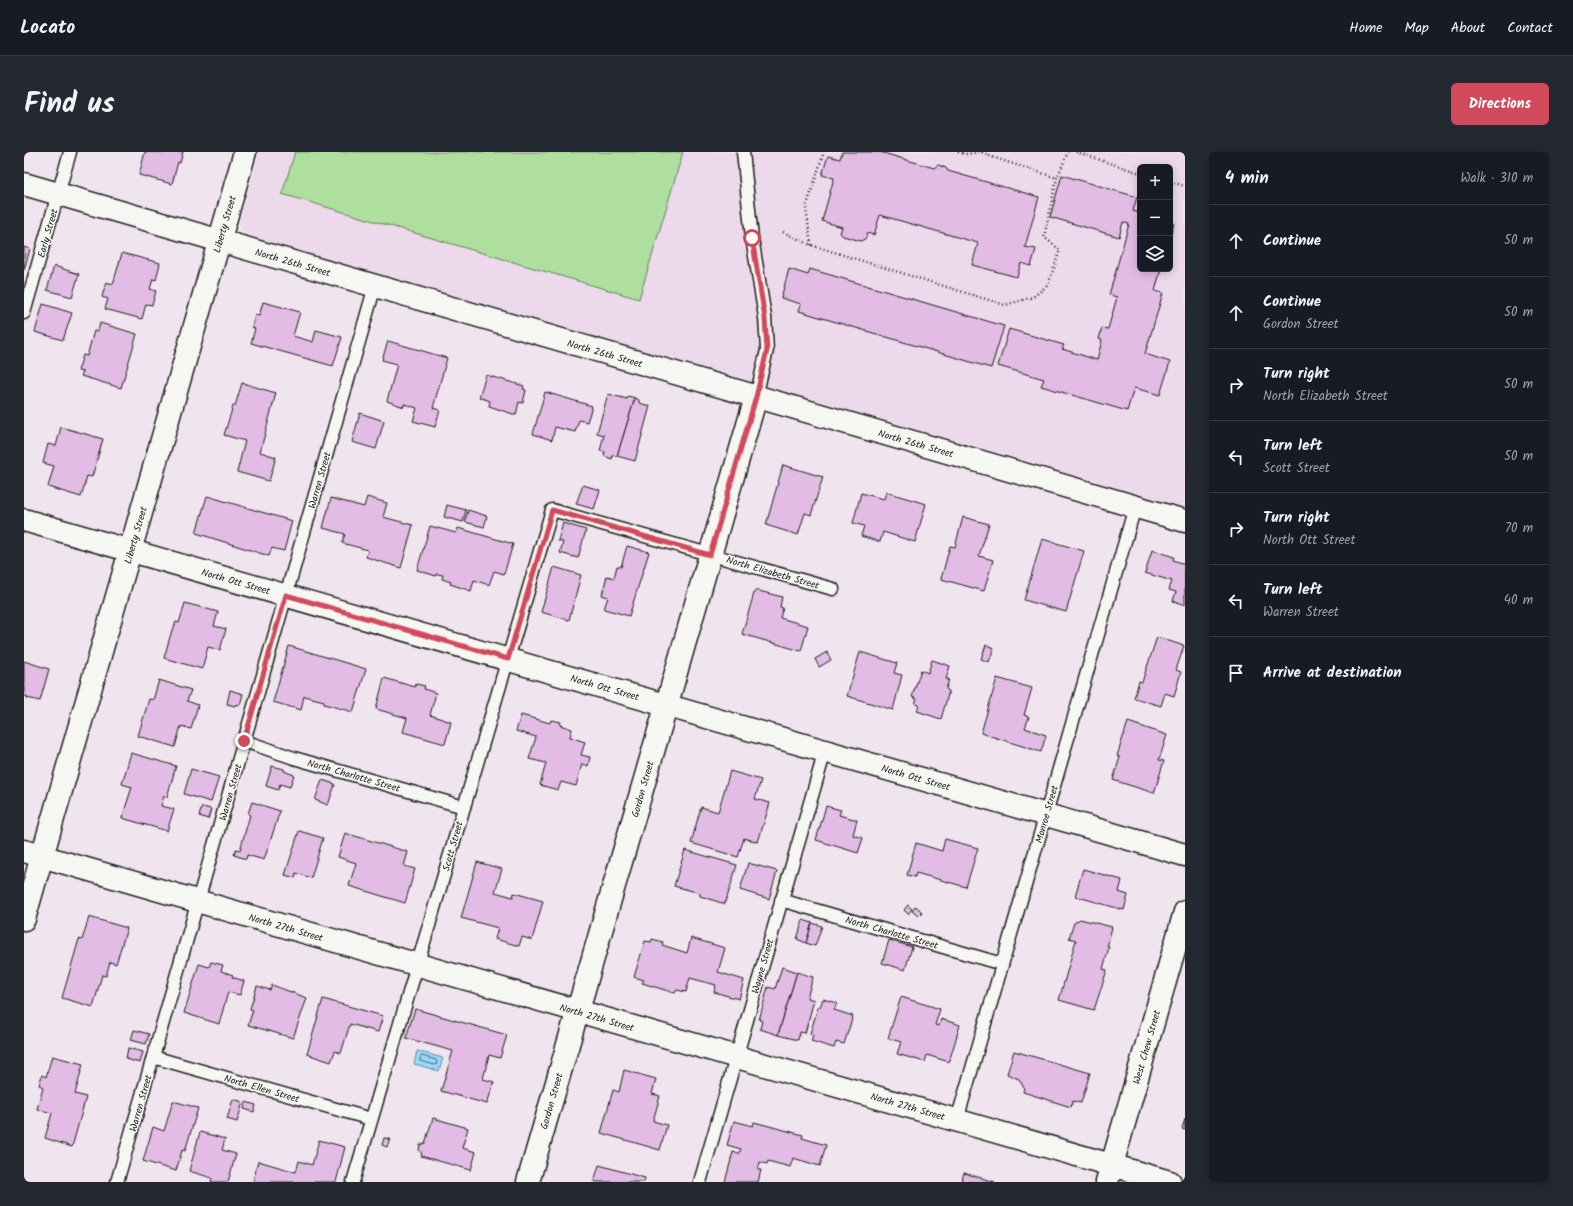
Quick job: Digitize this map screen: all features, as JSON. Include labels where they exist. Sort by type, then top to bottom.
[{"type":"street","name":"Liberty Street","points":[[24,919],[33,854],[130,550],[245,152]]},
{"type":"street","name":"North 26th Street","points":[[24,184],[1185,521]]},
{"type":"street","name":"Gordon Street","points":[[528,1182],[756,397]]},
{"type":"street","name":"North Ott Street","points":[[24,520],[1185,855]]},
{"type":"street","name":"North 27th Street","points":[[33,854],[957,1120],[1110,1174],[1170,1182]]},
{"type":"street","name":"West Chew Street","points":[[1110,1174],[1185,912]]},
{"type":"lane","name":"Early Street","points":[[24,313],[70,152]]},
{"type":"lane","points":[[743,152],[752,238],[765,318],[767,350],[756,397]]},
{"type":"lane","name":"Warren Street","points":[[117,1182],[375,286]]},
{"type":"lane","name":"Monroe Street","points":[[957,1120],[1135,507]]},
{"type":"lane","name":"North Elizabeth Street","points":[[552,510],[833,589]]},
{"type":"lane","name":"Scott Street","points":[[353,1182],[552,510]]},
{"type":"lane","name":"North Charlotte Street","points":[[244,741],[294,758],[464,807]]},
{"type":"lane","name":"Wayne Street","points":[[700,1182],[825,751]]},
{"type":"lane","name":"North Charlotte Street","points":[[782,900],[1002,964]]},
{"type":"lane","name":"North Ellen Street","points":[[153,1057],[371,1119]]},
{"type":"path","points":[[812,245],[806,208],[824,152]]},
{"type":"path","points":[[958,152],[965,154],[982,152],[992,158],[1057,178]]},
{"type":"path","points":[[783,232],[812,245],[1005,305],[1033,297],[1048,285],[1060,250],[1044,236],[1057,178],[1068,152]]},
{"type":"path","points":[[1076,152],[1137,172]]},
{"type":"path","points":[[1173,183],[1185,186]]},
{"type":"shaded area","points":[[260,152],[1185,152],[1185,507],[245,235],[239,224]]},
{"type":"green space","points":[[295,152],[683,152],[639,299],[282,194]]},
{"type":"water","points":[[417,1051],[443,1058],[439,1071],[414,1064]]},
{"type":"building","points":[[145,152],[183,152],[180,163],[178,162],[172,184],[139,175]]},
{"type":"building","points":[[842,152],[880,152],[934,168],[938,165],[946,168],[948,171],[1039,197],[1025,247],[1036,249],[1031,266],[1021,263],[1017,277],[972,265],[978,243],[880,215],[874,235],[867,233],[866,238],[861,241],[843,236],[840,233],[842,227],[822,221],[834,178],[822,175],[828,156],[840,159]]},
{"type":"building","points":[[1062,175],[1137,197],[1133,211],[1137,212],[1137,272],[1160,272],[1155,291],[1163,293],[1145,354],[1170,362],[1160,395],[1134,388],[1127,411],[1041,386],[1044,379],[998,366],[1009,329],[1064,345],[1062,349],[1097,360],[1102,340],[1099,339],[1102,328],[1108,329],[1117,297],[1109,295],[1129,224],[1123,222],[1119,237],[1050,217]]},
{"type":"building","points":[[24,247],[30,249],[24,270]]},
{"type":"building","points":[[122,253],[160,263],[156,280],[153,279],[150,289],[156,291],[152,305],[146,304],[142,319],[105,309],[108,299],[102,297],[106,282],[113,284]]},
{"type":"building","points":[[54,266],[79,274],[72,297],[47,290]]},
{"type":"building","points":[[789,269],[808,275],[810,269],[1004,326],[991,368],[799,311],[801,304],[781,298]]},
{"type":"building","points":[[263,302],[300,312],[293,336],[313,342],[316,330],[342,337],[333,366],[251,343],[255,329],[252,327],[255,315],[259,316]]},
{"type":"building","points":[[43,304],[72,313],[63,340],[35,332]]},
{"type":"building","points":[[100,323],[137,334],[121,388],[81,376],[83,372],[78,371],[83,355],[87,356],[94,331],[98,332]]},
{"type":"building","points":[[388,341],[447,358],[433,408],[440,410],[435,427],[413,421],[417,408],[404,404],[404,407],[387,401],[397,364],[382,360]]},
{"type":"building","points":[[486,375],[524,386],[523,389],[526,390],[523,403],[519,402],[516,415],[489,406],[490,401],[479,397]]},
{"type":"building","points":[[242,383],[276,393],[260,452],[276,457],[269,481],[237,472],[245,441],[224,435]]},
{"type":"building","points":[[545,392],[592,406],[587,422],[579,420],[575,432],[555,427],[552,440],[533,434]]},
{"type":"building","points":[[608,394],[627,399],[628,396],[635,398],[617,456],[613,455],[612,459],[604,456],[605,452],[600,451],[604,435],[597,433]]},
{"type":"building","points":[[635,398],[639,400],[639,403],[650,406],[635,461],[617,456]]},
{"type":"building","points":[[360,413],[384,421],[376,449],[352,442]]},
{"type":"building","points":[[61,427],[103,439],[92,477],[87,476],[81,497],[48,487],[54,466],[43,463],[48,444],[56,446]]},
{"type":"building","points":[[783,465],[823,477],[811,515],[805,513],[798,535],[766,525]]},
{"type":"building","points":[[583,485],[600,490],[594,509],[576,504]]},
{"type":"building","points":[[886,492],[926,504],[915,542],[883,532],[880,542],[861,536],[864,526],[853,523],[861,493],[884,499]]},
{"type":"building","points":[[207,496],[292,521],[284,551],[272,548],[269,556],[196,533]]},
{"type":"building","points":[[367,497],[387,503],[383,517],[413,525],[401,568],[366,557],[368,550],[342,543],[345,534],[323,528],[331,498],[364,507]]},
{"type":"building","points":[[447,505],[466,510],[463,522],[444,517]]},
{"type":"building","points":[[468,510],[487,516],[484,527],[465,522]]},
{"type":"building","points":[[963,517],[989,524],[979,556],[993,560],[984,591],[941,579],[950,546],[955,547]]},
{"type":"building","points":[[563,523],[586,530],[578,558],[560,553],[563,542],[558,541]]},
{"type":"building","points":[[430,526],[456,533],[458,528],[513,544],[504,574],[494,571],[489,585],[474,580],[471,591],[450,584],[451,582],[442,579],[443,575],[436,574],[436,576],[417,570]]},
{"type":"building","points":[[1042,539],[1084,551],[1066,612],[1024,600]]},
{"type":"building","points":[[627,546],[649,552],[629,616],[604,609],[608,597],[602,595],[607,576],[614,578],[617,566],[621,567]]},
{"type":"building","points":[[1152,550],[1174,557],[1173,560],[1185,564],[1185,605],[1173,601],[1176,592],[1169,590],[1172,581],[1145,573]]},
{"type":"building","points":[[554,567],[581,575],[569,620],[541,612]]},
{"type":"building","points":[[755,590],[782,597],[780,607],[783,608],[780,618],[808,626],[801,651],[742,634]]},
{"type":"building","points":[[185,603],[218,612],[214,626],[226,629],[220,650],[208,647],[202,669],[164,658],[172,630],[176,622],[179,623]]},
{"type":"building","points":[[1157,637],[1184,646],[1176,670],[1181,672],[1174,696],[1165,693],[1161,706],[1134,698],[1139,681],[1142,682]]},
{"type":"building","points":[[986,645],[994,648],[989,662],[981,659]]},
{"type":"building","points":[[289,646],[366,669],[353,712],[324,704],[324,701],[304,696],[301,710],[273,702]]},
{"type":"building","points":[[827,652],[831,660],[819,667],[815,659]]},
{"type":"building","points":[[860,652],[897,663],[894,673],[902,675],[893,710],[847,696]]},
{"type":"building","points":[[932,660],[950,666],[946,679],[949,679],[946,689],[949,691],[941,719],[917,711],[919,705],[915,704],[917,699],[912,697],[921,670],[928,673]]},
{"type":"building","points":[[24,661],[49,669],[40,701],[24,696]]},
{"type":"building","points":[[384,678],[415,687],[416,684],[425,686],[424,689],[436,693],[430,715],[451,722],[445,744],[403,732],[407,718],[376,709]]},
{"type":"building","points":[[997,678],[1032,688],[1024,715],[1029,717],[1025,728],[1046,735],[1041,752],[981,733]]},
{"type":"building","points":[[159,680],[191,690],[187,701],[198,705],[191,729],[181,726],[175,747],[138,736],[149,699],[153,700]]},
{"type":"building","points":[[230,690],[243,694],[240,705],[236,704],[235,706],[227,704]]},
{"type":"building","points":[[521,715],[550,723],[551,720],[561,722],[560,725],[572,729],[570,737],[585,742],[581,755],[590,757],[588,766],[582,764],[576,786],[561,782],[558,790],[540,785],[546,763],[529,759],[536,737],[516,731]]},
{"type":"building","points":[[1128,722],[1167,735],[1159,760],[1164,761],[1154,793],[1113,780],[1120,757],[1117,756]]},
{"type":"building","points":[[131,753],[176,766],[167,797],[164,796],[161,806],[174,809],[167,831],[122,818],[132,787],[122,784]]},
{"type":"building","points":[[272,766],[284,769],[284,771],[294,775],[290,787],[280,784],[278,790],[266,786]]},
{"type":"building","points":[[191,769],[219,777],[211,802],[184,794]]},
{"type":"building","points":[[730,771],[761,780],[755,799],[770,803],[758,842],[744,838],[738,857],[691,843],[701,807],[718,812]]},
{"type":"building","points":[[322,780],[335,784],[328,805],[315,800]]},
{"type":"building","points":[[252,802],[280,811],[264,860],[247,855],[246,859],[234,855],[236,849],[240,850],[250,815],[248,814]]},
{"type":"building","points":[[826,806],[841,810],[839,815],[857,820],[853,835],[863,838],[858,853],[816,840]]},
{"type":"building","points":[[202,807],[211,809],[208,819],[199,816]]},
{"type":"building","points":[[299,831],[323,838],[311,878],[296,873],[295,878],[285,875]]},
{"type":"building","points":[[345,833],[408,852],[404,866],[415,869],[405,903],[349,886],[356,863],[338,857]]},
{"type":"building","points":[[945,839],[978,848],[966,887],[916,873],[915,877],[907,875],[916,843],[942,851]]},
{"type":"building","points":[[685,850],[737,865],[725,904],[700,896],[700,893],[674,886]]},
{"type":"building","points":[[477,862],[502,869],[495,892],[513,897],[514,893],[543,901],[532,940],[522,937],[519,946],[495,939],[498,928],[461,918]]},
{"type":"building","points":[[748,863],[777,871],[769,899],[740,890]]},
{"type":"building","points":[[1083,869],[1122,880],[1119,892],[1128,895],[1124,910],[1075,896]]},
{"type":"building","points":[[908,905],[912,909],[908,914],[904,910]]},
{"type":"building","points":[[916,906],[922,912],[918,916],[912,911]]},
{"type":"building","points":[[89,917],[127,928],[116,964],[110,962],[106,976],[102,975],[93,1007],[62,998],[79,939],[82,940]]},
{"type":"building","points":[[1080,919],[1112,927],[1107,947],[1109,947],[1103,969],[1107,970],[1094,1010],[1059,1000],[1076,940],[1069,938],[1074,923]]},
{"type":"building","points":[[803,920],[812,923],[806,943],[797,939]]},
{"type":"building","points":[[812,923],[822,926],[815,946],[806,943]]},
{"type":"building","points":[[691,938],[725,948],[718,972],[744,980],[739,999],[714,992],[716,985],[690,978],[686,992],[677,990],[675,993],[642,983],[644,980],[634,977],[645,941],[651,942],[652,939],[663,942],[662,945],[687,953]]},
{"type":"building","points":[[889,940],[912,947],[905,970],[882,963]]},
{"type":"building","points":[[211,962],[223,965],[221,971],[244,981],[240,995],[228,992],[219,1024],[184,1013],[199,964],[209,967]]},
{"type":"building","points":[[782,967],[797,972],[778,1035],[760,1029],[762,1021],[759,1020],[768,987],[775,989]]},
{"type":"building","points":[[797,972],[813,977],[807,998],[814,1000],[805,1033],[800,1032],[798,1040],[778,1035]]},
{"type":"building","points":[[272,985],[307,998],[293,1038],[248,1025],[253,1010],[250,1009],[257,986],[270,990]]},
{"type":"building","points":[[901,997],[940,1009],[935,1025],[939,1026],[941,1019],[960,1025],[949,1062],[927,1055],[925,1062],[897,1054],[901,1042],[888,1038]]},
{"type":"building","points":[[323,999],[383,1016],[378,1032],[350,1024],[341,1053],[335,1051],[331,1062],[307,1054]]},
{"type":"building","points":[[823,999],[837,1003],[834,1010],[853,1016],[844,1044],[836,1042],[834,1048],[811,1041],[813,1035],[810,1034],[818,1007],[820,1007]]},
{"type":"building","points":[[415,1009],[507,1035],[500,1058],[489,1055],[483,1079],[494,1082],[487,1104],[441,1091],[453,1051],[406,1038]]},
{"type":"building","points":[[134,1030],[149,1034],[146,1044],[131,1040]]},
{"type":"building","points":[[128,1048],[143,1052],[140,1063],[126,1059]]},
{"type":"building","points":[[1014,1051],[1090,1073],[1081,1103],[1073,1101],[1071,1107],[1023,1092],[1024,1088],[1019,1079],[1007,1074]]},
{"type":"building","points":[[52,1056],[83,1064],[75,1094],[86,1097],[72,1147],[45,1138],[52,1113],[37,1109],[43,1087],[39,1085],[42,1075],[46,1077]]},
{"type":"building","points":[[624,1070],[656,1079],[652,1094],[660,1096],[653,1121],[667,1125],[660,1150],[601,1133],[613,1090],[619,1092]]},
{"type":"building","points":[[233,1099],[243,1102],[237,1122],[227,1119]]},
{"type":"building","points":[[173,1101],[198,1108],[185,1151],[182,1150],[176,1171],[143,1161],[153,1127],[164,1131]]},
{"type":"building","points":[[246,1102],[256,1105],[254,1112],[244,1109]]},
{"type":"building","points":[[433,1118],[468,1128],[462,1148],[476,1152],[471,1170],[421,1156],[422,1154],[419,1150],[420,1145],[425,1143]]},
{"type":"building","points":[[1185,1119],[1185,1130],[1182,1129]]},
{"type":"building","points":[[734,1121],[753,1126],[754,1122],[803,1135],[802,1138],[826,1145],[820,1166],[793,1158],[790,1167],[768,1161],[767,1164],[760,1162],[758,1170],[761,1170],[758,1182],[725,1182],[733,1152],[739,1154],[741,1149],[727,1145]]},
{"type":"building","points":[[200,1132],[225,1139],[222,1150],[236,1154],[228,1182],[211,1182],[212,1178],[189,1171]]},
{"type":"building","points":[[384,1138],[390,1139],[387,1147],[382,1145]]},
{"type":"building","points":[[319,1140],[345,1147],[336,1182],[253,1182],[258,1161],[296,1172],[299,1161],[312,1165]]},
{"type":"building","points":[[599,1165],[645,1178],[644,1182],[594,1182]]},
{"type":"building","points":[[964,1173],[995,1182],[961,1182]]},
{"type":"route","points":[[244,741],[286,595],[508,659],[552,510],[710,555],[756,397],[767,350],[765,318],[752,238]]}]
